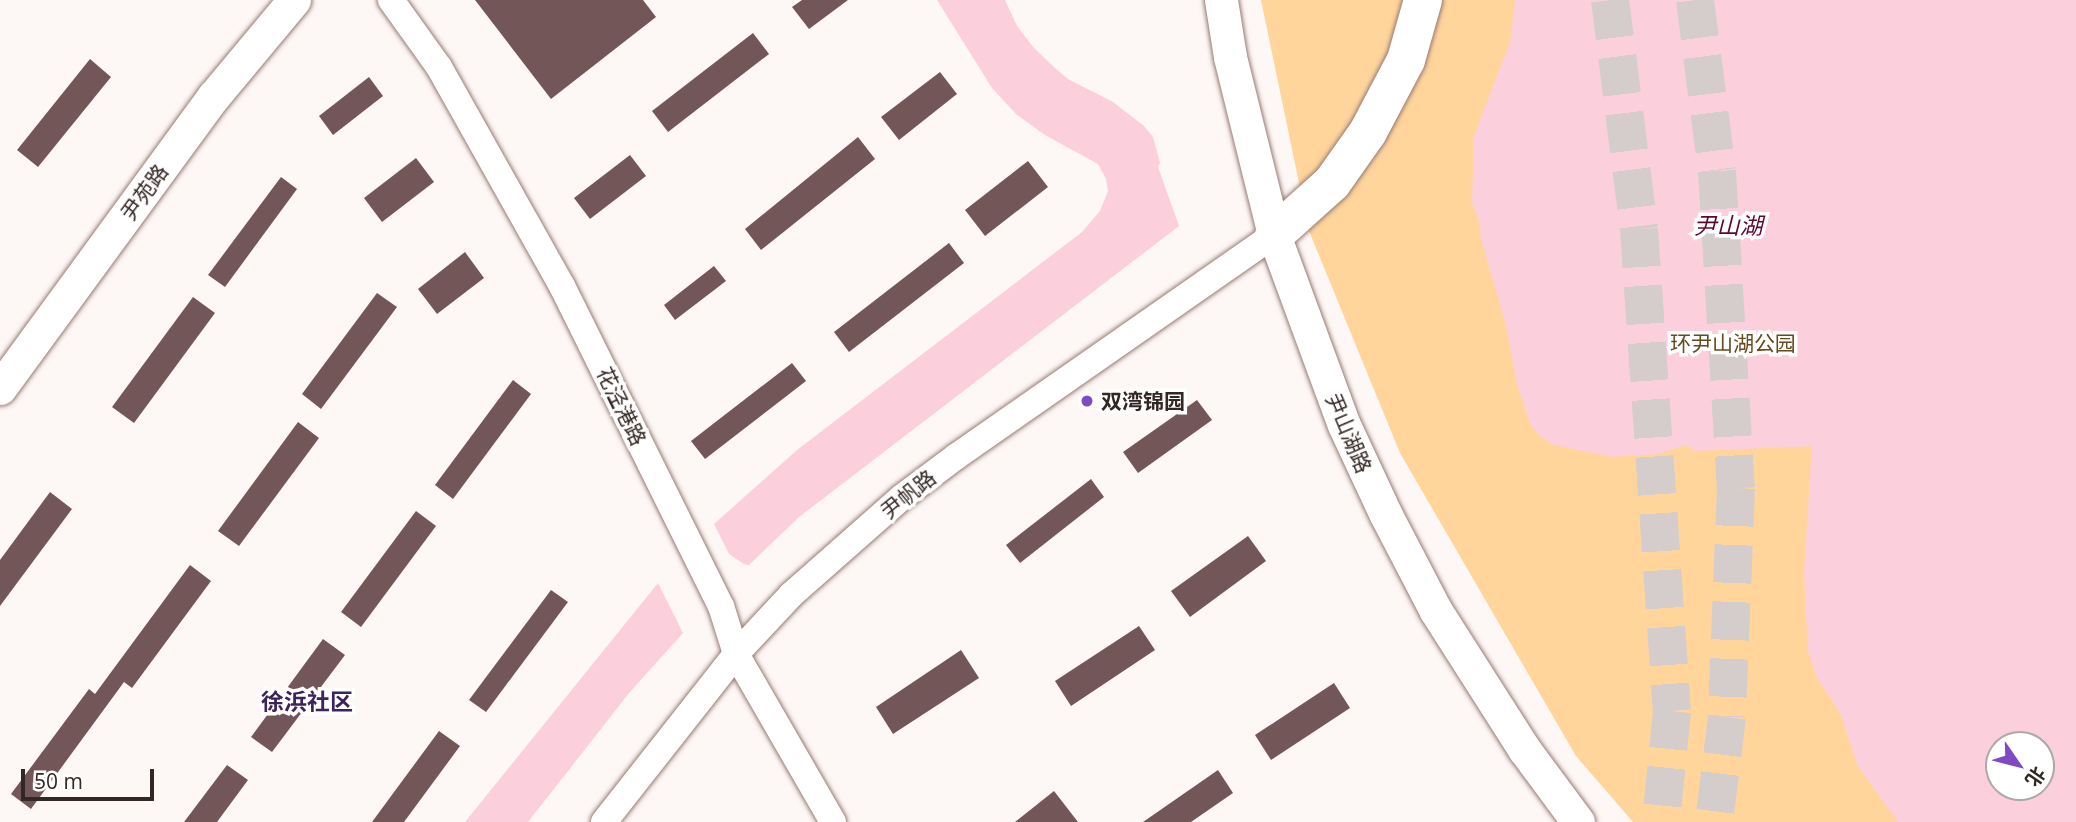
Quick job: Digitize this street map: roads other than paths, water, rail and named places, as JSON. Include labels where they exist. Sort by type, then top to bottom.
[{"type":"highway","points":[[1266,242],[1332,183],[1368,132],[1406,60],[1423,0]]},
{"type":"main road","name":"尹苑路","points":[[0,388],[214,96],[294,0]]},
{"type":"main road","name":"尹山湖路","points":[[1201,0],[1214,72],[1328,435],[1382,549],[1462,690],[1557,822]]},
{"type":"main road","name":"尹山湖路","points":[[1221,0],[1266,242],[1344,425],[1386,515],[1436,611],[1479,681],[1578,822]]},
{"type":"street","name":"花泾港路","points":[[391,0],[439,67],[562,286],[721,606],[736,654],[833,822]]},
{"type":"street","name":"尹帆路","points":[[604,822],[736,654],[790,595],[901,498],[957,456],[1266,242]]},
{"type":"water","points":[[937,0],[1005,0],[1017,26],[1034,48],[1054,67],[1068,79],[1113,102],[1144,126],[1153,137],[1160,163],[1158,167],[1179,226],[799,517],[749,565],[744,564],[729,554],[714,524],[797,450],[1082,232],[1100,211],[1108,191],[1106,179],[1098,164],[1045,135],[1016,114],[992,88]]},
{"type":"water","name":"尹山湖","points":[[1515,0],[2076,0],[2076,822],[1898,822],[1858,766],[1840,713],[1817,678],[1808,651],[1804,573],[1812,446],[1695,451],[1686,445],[1658,454],[1612,457],[1554,445],[1531,426],[1517,385],[1507,329],[1472,203],[1474,136],[1510,42]]},
{"type":"water","points":[[658,583],[683,633],[629,693],[528,822],[465,822]]},
{"type":"tunnel","points":[[1610,0],[1639,229],[1672,711],[1661,822]]},
{"type":"tunnel","points":[[1695,0],[1717,171],[1736,488],[1727,717],[1714,822]]},
{"type":"place","name":"双湾锦园","points":[[1087,401]]},
{"type":"district","name":"徐浜社区","points":[[307,701]]},
{"type":"park label","name":"环尹山湖公园","points":[[1733,343]]}]
